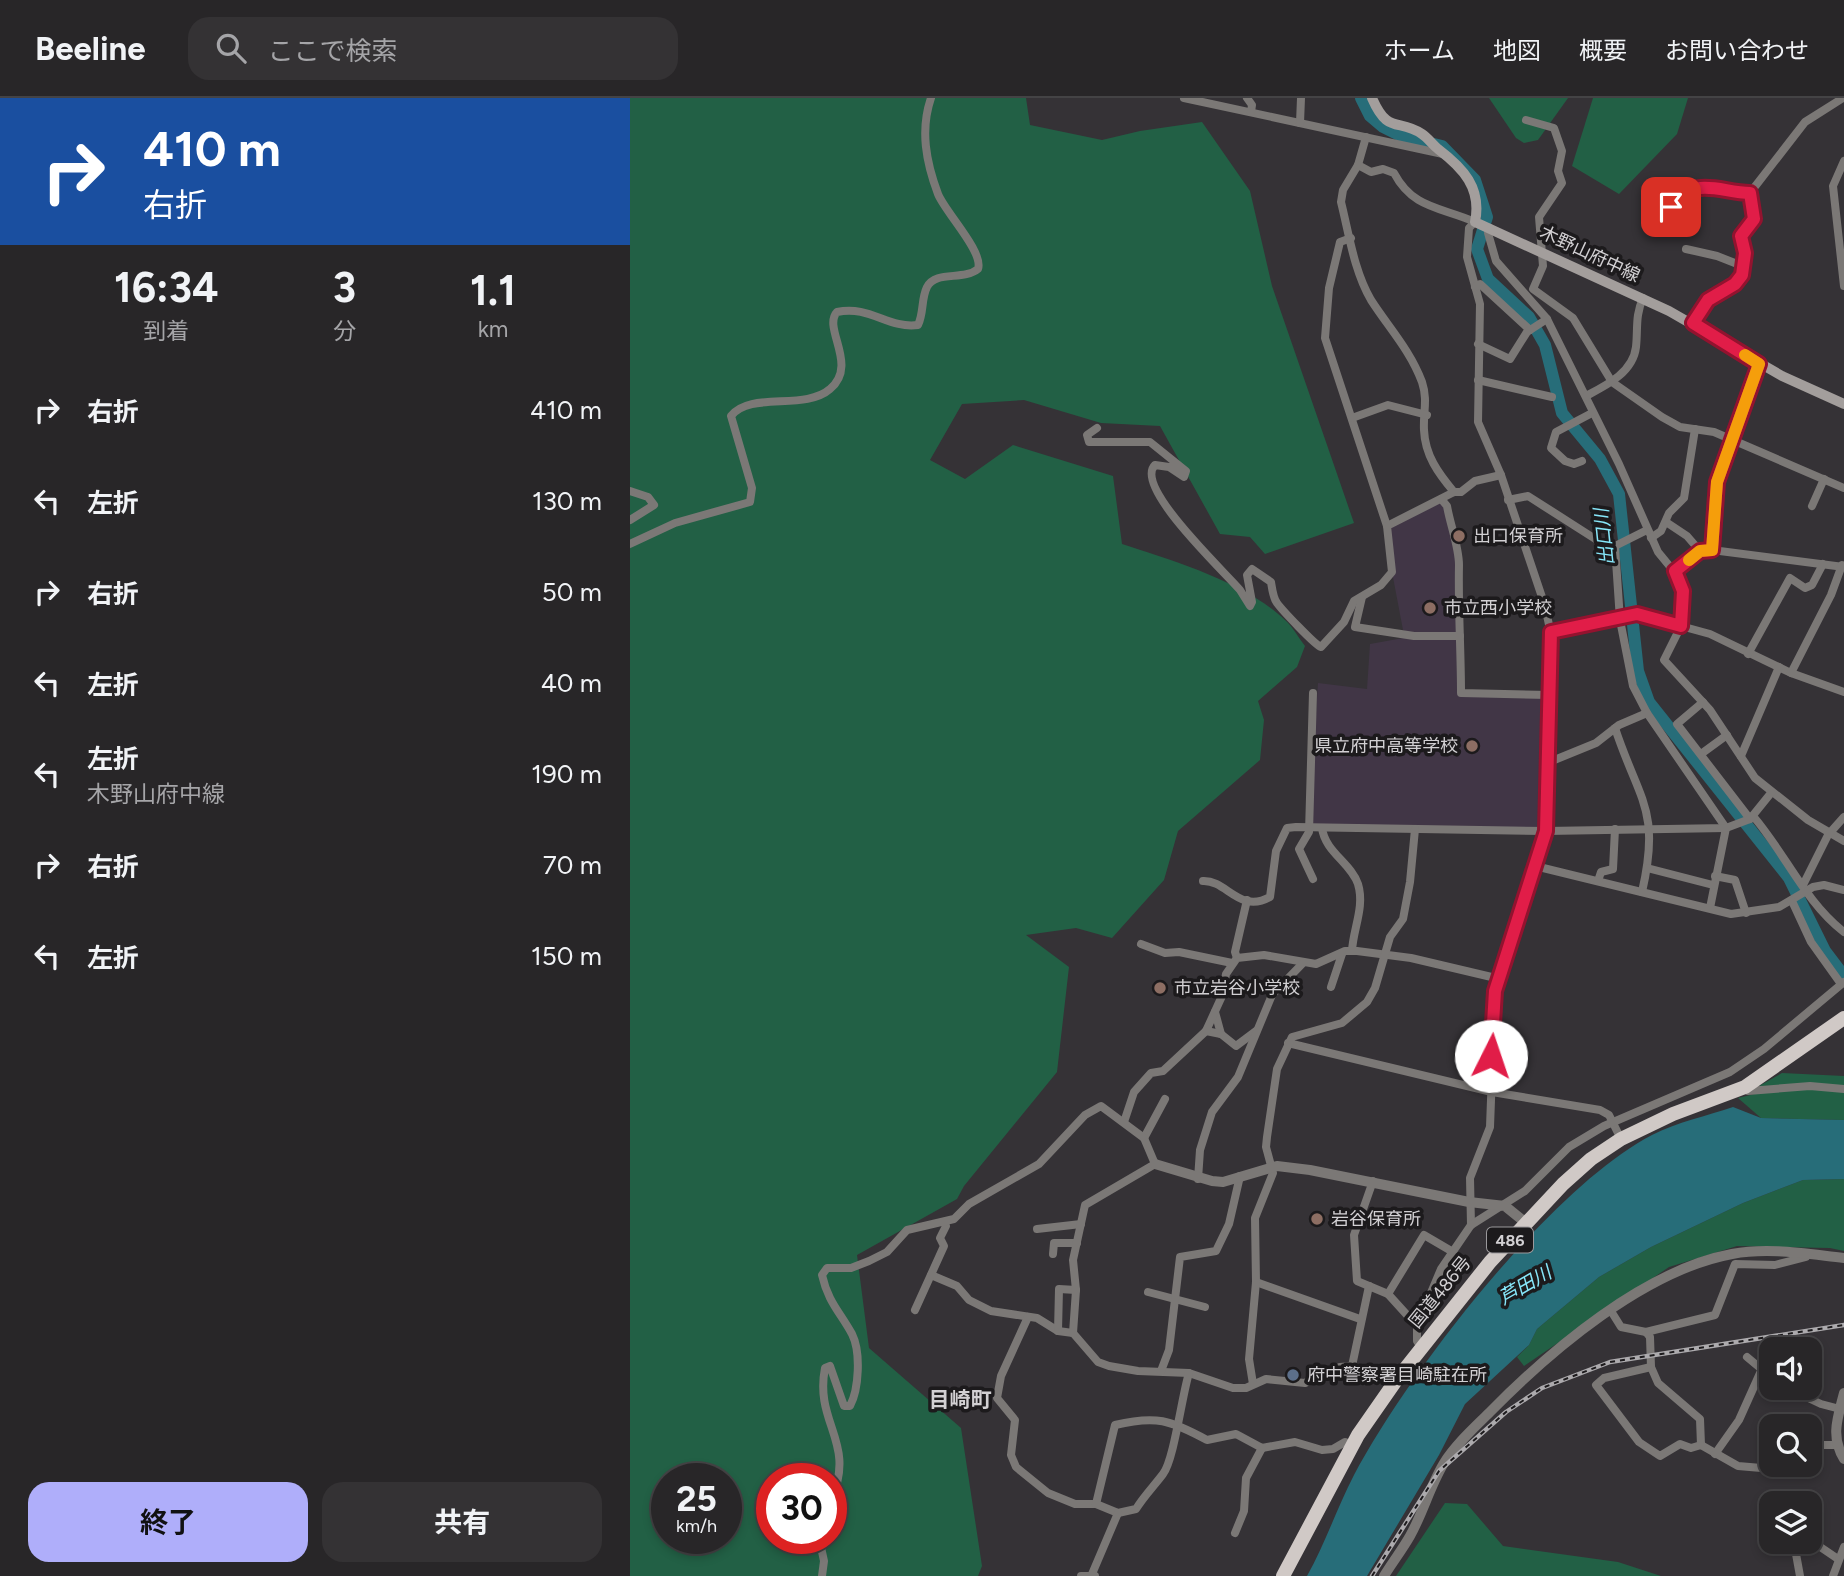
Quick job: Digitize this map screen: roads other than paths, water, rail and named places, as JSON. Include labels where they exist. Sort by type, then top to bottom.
[{"type":"highway","name":"国道486号","points":[[1283,1576],[1353,1445],[1397,1379],[1526,1223],[1591,1159],[1621,1139],[1673,1114],[1745,1087],[1844,1018]]},
{"type":"main road","points":[[1372,98],[1383,118],[1396,127],[1425,135],[1461,167],[1476,195],[1476,222]]},
{"type":"main road","name":"木野山府中線","points":[[1476,222],[1643,298],[1693,323],[1759,364],[1844,404]]},
{"type":"street","points":[[630,544],[675,523],[750,502],[752,488],[731,415],[740,407],[797,401],[817,397],[830,390],[842,372],[842,357],[833,322],[838,312],[860,309],[895,324],[918,325],[929,283],[935,279],[963,276],[978,269],[976,253],[939,194],[926,150],[925,116],[931,98]]},
{"type":"street","points":[[1184,98],[1446,155]]},
{"type":"street","points":[[1247,98],[1252,104],[1251,112]]},
{"type":"street","points":[[1300,123],[1301,98]]},
{"type":"street","points":[[1693,323],[1708,300],[1735,284],[1745,267],[1741,236],[1754,219],[1750,193],[1805,122],[1843,98]]},
{"type":"street","points":[[1526,120],[1554,128],[1562,151],[1558,171],[1562,183],[1539,217],[1543,266],[1532,289],[1573,318],[1612,382],[1680,427],[1714,432],[1844,488]]},
{"type":"street","points":[[1366,137],[1358,165],[1343,190],[1341,202],[1361,280],[1371,300],[1414,363],[1423,386],[1427,415],[1424,427],[1427,449],[1441,477],[1454,492]]},
{"type":"street","points":[[1844,161],[1833,186],[1840,214],[1844,286]]},
{"type":"street","points":[[1358,165],[1371,172],[1383,169],[1394,173],[1404,191],[1411,196],[1439,210],[1476,222]]},
{"type":"street","points":[[1671,207],[1680,195],[1705,185],[1732,193],[1750,193]]},
{"type":"street","points":[[1471,1224],[1470,1178],[1490,1127],[1495,991],[1546,831],[1551,632],[1545,606],[1501,475],[1478,422],[1480,304],[1467,257],[1469,228],[1476,222]]},
{"type":"street","points":[[1490,228],[1489,233],[1500,268],[1544,321],[1586,396],[1658,552],[1675,571],[1683,591],[1681,626],[1664,660],[1703,702],[1755,778],[1772,793],[1844,841]]},
{"type":"street","points":[[1097,428],[1087,435],[1089,442],[1150,443],[1186,471],[1184,477],[1169,467],[1155,465],[1150,477],[1159,500],[1240,590],[1245,603],[1250,606],[1252,601],[1247,575],[1252,569],[1270,582],[1276,602],[1300,625],[1315,645],[1321,647],[1344,622],[1354,601],[1381,585],[1392,572],[1387,526],[1325,338],[1329,288],[1340,242],[1351,239]]},
{"type":"street","points":[[1686,249],[1717,256],[1745,267]]},
{"type":"street","points":[[1475,287],[1480,284],[1530,330]]},
{"type":"street","points":[[1586,396],[1623,373],[1636,350],[1635,315],[1643,298]]},
{"type":"street","points":[[1478,344],[1510,359],[1530,330],[1544,321]]},
{"type":"street","points":[[1712,550],[1717,482],[1759,364]]},
{"type":"street","points":[[1478,380],[1552,397]]},
{"type":"street","points":[[1352,418],[1388,405],[1427,415]]},
{"type":"street","points":[[1582,461],[1574,464],[1565,461],[1551,448],[1556,432],[1592,413]]},
{"type":"street","points":[[1508,499],[1528,496],[1600,542],[1615,545],[1632,536],[1661,531],[1669,513],[1684,498],[1695,429]]},
{"type":"street","points":[[1387,526],[1454,492],[1461,492],[1475,481],[1501,475]]},
{"type":"street","points":[[1812,506],[1824,479]]},
{"type":"street","points":[[630,491],[648,497],[654,505],[630,520]]},
{"type":"street","points":[[1442,500],[1447,506],[1459,565],[1456,577],[1460,600],[1461,692],[1549,695]]},
{"type":"street","points":[[1666,522],[1687,536],[1700,551]]},
{"type":"street","points":[[1615,545],[1622,620],[1633,687],[1647,713],[1727,828],[1710,908]]},
{"type":"street","points":[[1675,571],[1700,551],[1712,550],[1843,565],[1831,595],[1791,673]]},
{"type":"street","points":[[1748,654],[1790,578],[1805,588],[1812,585],[1823,564]]},
{"type":"street","points":[[1355,627],[1362,597]]},
{"type":"street","points":[[1551,632],[1622,620],[1637,614],[1710,634],[1791,673],[1844,692]]},
{"type":"street","points":[[1344,622],[1355,627],[1414,636],[1460,636]]},
{"type":"street","points":[[1741,756],[1779,667]]},
{"type":"street","points":[[1313,693],[1309,828],[1299,849],[1313,879]]},
{"type":"street","points":[[1703,702],[1677,724],[1751,817],[1823,916],[1844,932]]},
{"type":"street","points":[[1548,763],[1596,743],[1615,728],[1647,713]]},
{"type":"street","points":[[1615,728],[1624,756],[1644,797],[1651,828],[1642,892]]},
{"type":"street","points":[[1701,754],[1727,735]]},
{"type":"street","points":[[1203,881],[1216,884],[1239,900],[1262,901],[1269,897],[1276,851],[1287,828],[1546,831],[1727,828],[1751,817],[1772,793]]},
{"type":"street","points":[[1535,866],[1731,914],[1746,913],[1779,907],[1792,901],[1804,888],[1830,833],[1844,817]]},
{"type":"street","points":[[1322,828],[1326,844],[1357,883],[1361,906],[1352,951]]},
{"type":"street","points":[[1253,1384],[1249,1359],[1256,1282],[1255,1219],[1272,1167],[1266,1147],[1277,1069],[1288,1043],[1296,1034],[1324,1030],[1342,1023],[1356,1014],[1375,988],[1390,937],[1403,919],[1410,883],[1415,828]]},
{"type":"street","points":[[1598,881],[1601,872],[1613,869],[1615,829]]},
{"type":"street","points":[[1647,869],[1714,880],[1735,880],[1746,913]]},
{"type":"street","points":[[1804,888],[1824,886],[1844,890]]},
{"type":"street","points":[[1124,1122],[1134,1092],[1142,1082],[1151,1073],[1163,1071],[1206,1031],[1235,961],[1247,900]]},
{"type":"street","points":[[1421,1347],[1417,1340],[1417,1326],[1441,1269],[1471,1224],[1525,1191],[1569,1147],[1614,1122],[1730,1072],[1764,1049],[1843,983],[1811,942],[1792,901]]},
{"type":"street","points":[[1141,944],[1165,953],[1179,952],[1235,961],[1264,955],[1316,964],[1352,951],[1410,958],[1500,979]]},
{"type":"street","points":[[1331,986],[1342,953]]},
{"type":"street","points":[[1198,1179],[1205,1127],[1212,1112],[1238,1077],[1272,995],[1303,963]]},
{"type":"street","points":[[1215,1012],[1221,1034]]},
{"type":"street","points":[[1206,1031],[1221,1034],[1236,1046],[1256,1031]]},
{"type":"street","points":[[1288,1043],[1492,1092],[1601,1110],[1614,1122],[1621,1139]]},
{"type":"street","points":[[1745,1087],[1748,1091],[1810,1086],[1844,1089]]},
{"type":"street","points":[[1144,1138],[1165,1099]]},
{"type":"street","points":[[841,1463],[841,1454],[824,1407],[822,1379],[825,1368],[830,1366],[841,1401],[844,1406],[850,1406],[856,1383],[856,1351],[853,1335],[834,1309],[822,1275],[827,1268],[850,1268],[887,1252],[907,1230],[954,1219],[969,1204],[1039,1164],[1097,1106],[1105,1107],[1144,1138],[1155,1164],[1198,1179],[1223,1182],[1272,1167],[1310,1170],[1500,1206],[1526,1223]]},
{"type":"street","points":[[1073,1333],[1076,1290],[1073,1260],[1085,1205],[1155,1164]]},
{"type":"street","points":[[1161,1371],[1169,1350],[1173,1298],[1180,1257],[1216,1251],[1229,1224],[1240,1176]]},
{"type":"street","points":[[1373,1181],[1354,1236],[1357,1281],[1388,1294],[1417,1326]]},
{"type":"street","points":[[915,1310],[944,1246],[940,1238],[946,1226],[944,1222]]},
{"type":"street","points":[[1037,1229],[1081,1224]]},
{"type":"street","points":[[1388,1294],[1424,1235],[1453,1252]]},
{"type":"street","points":[[1053,1254],[1054,1243],[1077,1243]]},
{"type":"street","points":[[1384,1576],[1410,1535],[1444,1462],[1526,1375],[1611,1311],[1672,1274],[1704,1261],[1756,1252],[1844,1258]]},
{"type":"street","points":[[1611,1311],[1621,1326],[1646,1332],[1715,1315],[1735,1264],[1775,1265],[1806,1257],[1807,1254]]},
{"type":"street","points":[[931,1275],[957,1286],[969,1300],[991,1311],[1037,1318],[1058,1331],[1073,1333],[1098,1362],[1138,1371],[1189,1373],[1233,1388],[1246,1388],[1266,1379],[1305,1383],[1330,1370],[1352,1366],[1397,1379]]},
{"type":"street","points":[[1256,1282],[1360,1319]]},
{"type":"street","points":[[1352,1366],[1369,1286]]},
{"type":"street","points":[[1058,1331],[1059,1289],[1076,1290]]},
{"type":"street","points":[[1148,1292],[1205,1307]]},
{"type":"street","points":[[1028,1317],[996,1390],[997,1398],[1015,1420],[1012,1455],[1016,1467],[1048,1493],[1075,1504],[1096,1504],[1118,1513],[1136,1509],[1153,1483],[1163,1474],[1170,1457],[1189,1373]]},
{"type":"street","points":[[1646,1332],[1650,1337],[1651,1367],[1658,1382],[1700,1419],[1700,1445]]},
{"type":"street","points":[[1747,1357],[1759,1369]]},
{"type":"street","points":[[1651,1367],[1604,1378],[1597,1385],[1598,1390],[1645,1448],[1660,1456],[1680,1444],[1691,1448],[1700,1445]]},
{"type":"street","points":[[1714,1454],[1738,1420],[1759,1375]]},
{"type":"street","points":[[1844,1393],[1835,1431],[1836,1445],[1844,1459]]},
{"type":"street","points":[[1811,1400],[1840,1409]]},
{"type":"street","points":[[1096,1504],[1115,1425],[1147,1418],[1187,1427],[1212,1440],[1236,1434],[1262,1448],[1295,1442],[1322,1450],[1333,1449],[1345,1442],[1353,1445]]},
{"type":"street","points":[[1700,1445],[1738,1466],[1759,1468]]},
{"type":"street","points":[[1822,1445],[1836,1445]]},
{"type":"street","points":[[1235,1533],[1244,1511],[1246,1478],[1262,1448]]},
{"type":"street","points":[[1081,1576],[1094,1575],[1118,1513]]},
{"type":"street","points":[[1833,1576],[1844,1547]]},
{"type":"street","points":[[1822,1548],[1838,1559]]},
{"type":"street","points":[[822,1554],[822,1576]]},
{"type":"street","points":[[1796,1554],[1800,1576]]},
{"type":"water","name":"芦田川","points":[[1733,1107],[1761,1118],[1844,1120],[1844,1179],[1803,1180],[1743,1203],[1651,1247],[1599,1277],[1537,1329],[1529,1345],[1465,1404],[1439,1455],[1367,1576],[1307,1576],[1354,1475],[1378,1433],[1445,1337],[1527,1239],[1570,1196],[1612,1161],[1652,1135]]},
{"type":"waterway","name":"出口川","points":[[1361,98],[1370,116],[1383,127],[1401,136],[1442,146],[1475,180],[1487,217],[1477,249],[1488,279],[1529,317],[1545,345],[1562,413],[1600,459],[1619,494],[1638,671],[1649,702],[1789,878],[1825,951],[1844,976]]},
{"type":"railway","points":[[1372,1576],[1439,1471],[1506,1412],[1542,1388],[1610,1362],[1844,1325]]},
{"type":"place","name":"出口保育所","points":[[1459,536]]},
{"type":"place","name":"市立西小学校","points":[[1430,608]]},
{"type":"place","name":"県立府中高等学校","points":[[1472,746]]},
{"type":"place","name":"市立岩谷小学校","points":[[1160,988]]},
{"type":"place","name":"岩谷保育所","points":[[1317,1219]]},
{"type":"place","name":"府中警察署目崎駐在所","points":[[1293,1375]]},
{"type":"district","name":"目崎町","points":[[960,1399]]}]
